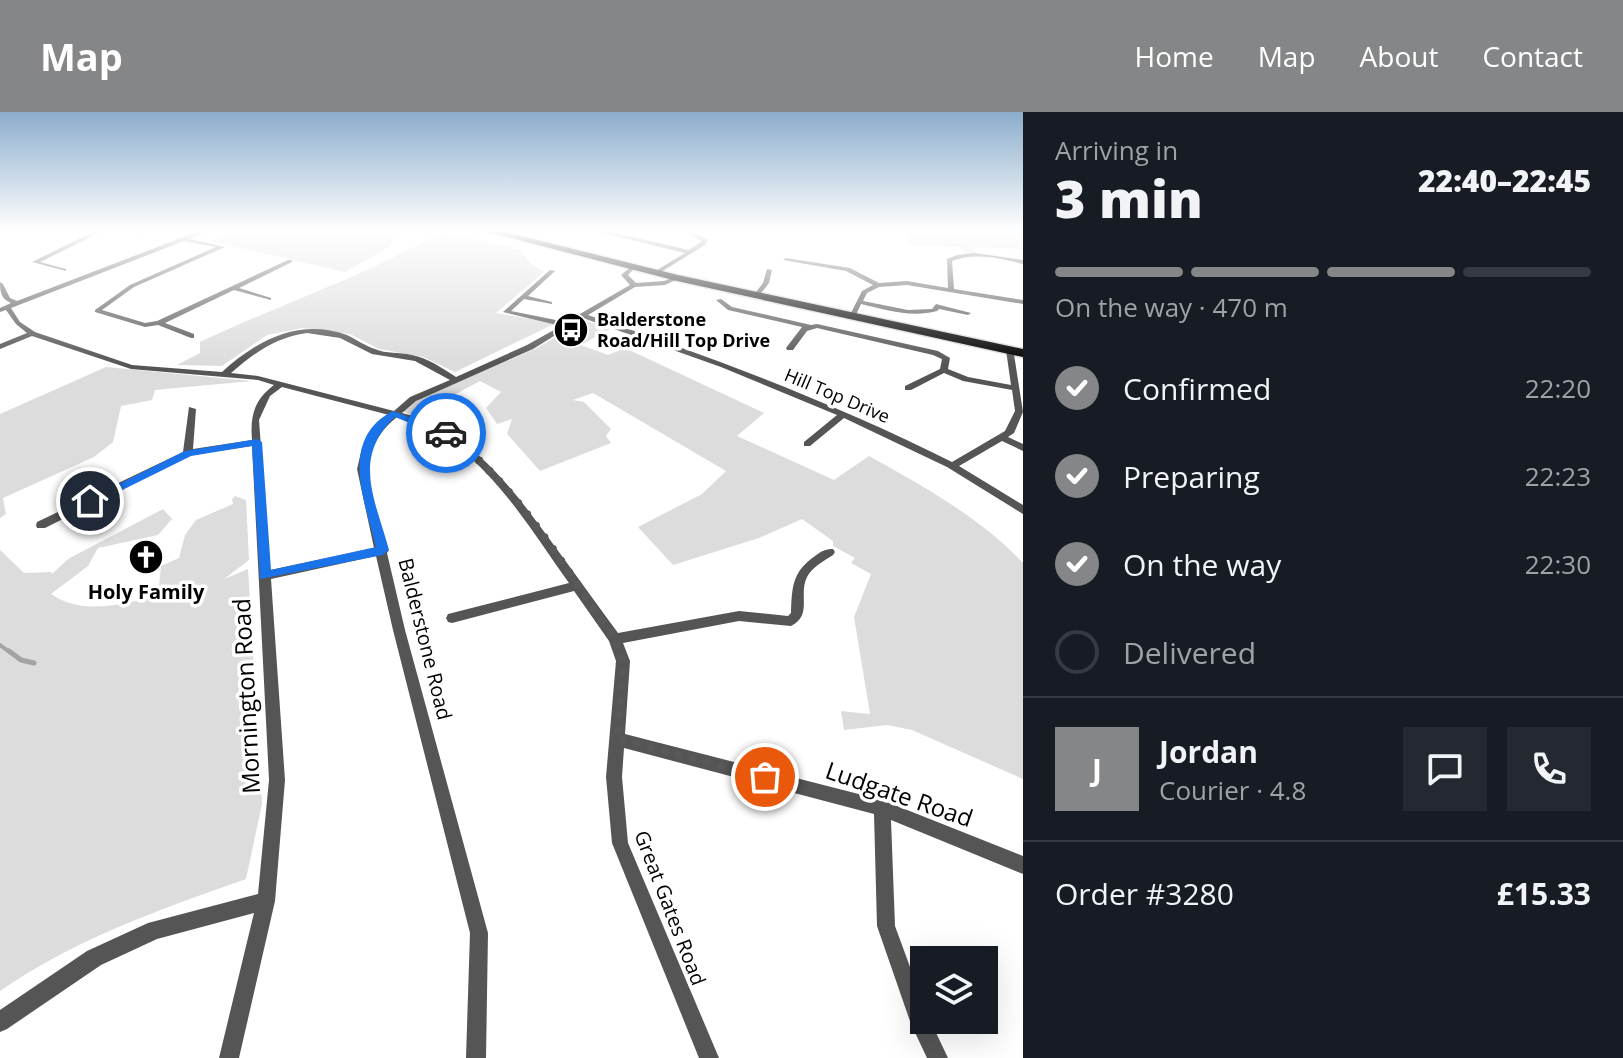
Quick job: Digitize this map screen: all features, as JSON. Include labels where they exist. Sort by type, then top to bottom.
[{"type":"main road","points":[[665,275],[1016,351]]},
{"type":"street","points":[[8,307],[90,275]]},
{"type":"street","points":[[157,275],[132,286],[97,311],[145,325],[159,323],[261,275]]},
{"type":"street","points":[[547,275],[506,312],[568,325]]},
{"type":"street","points":[[624,275],[634,285],[665,283],[677,278]]},
{"type":"street","points":[[756,296],[768,275]]},
{"type":"street","points":[[860,275],[878,285]]},
{"type":"street","points":[[950,275],[951,290]]},
{"type":"street","points":[[852,317],[864,292],[878,285],[907,283],[1023,302]]},
{"type":"street","name":"Great Gates Road","points":[[0,284],[18,323],[32,334],[131,367],[226,373],[393,414],[447,434],[478,458],[520,506],[615,639],[623,661],[614,777],[620,843],[709,1058]]},
{"type":"street","name":"Balderstone Road","points":[[476,1058],[479,933],[399,630],[362,469],[367,448],[380,426],[413,399],[530,347],[634,285]]},
{"type":"street","points":[[234,288],[269,299]]},
{"type":"street","points":[[523,297],[550,303]]},
{"type":"street","points":[[719,300],[730,309],[810,327]]},
{"type":"street","points":[[859,302],[921,312],[935,310],[936,306],[968,313]]},
{"type":"street","points":[[919,332],[921,312]]},
{"type":"street","name":"Hill Top Drive","points":[[583,316],[704,357],[842,415],[952,466],[1023,510]]},
{"type":"street","points":[[159,323],[191,336]]},
{"type":"street","points":[[790,348],[804,329],[817,326],[935,353],[946,358],[944,370]]},
{"type":"street","points":[[226,373],[259,344],[276,337],[312,332],[344,336],[375,352],[419,359],[456,380]]},
{"type":"street","points":[[0,347],[32,334]]},
{"type":"street","points":[[952,466],[1009,433],[1019,411],[1016,351]]},
{"type":"street","points":[[908,388],[944,370],[966,379],[1017,382]]},
{"type":"street","name":"Mornington Road","points":[[229,1058],[266,901],[277,780],[255,420],[259,406],[279,385]]},
{"type":"street","points":[[188,453],[192,409]]},
{"type":"street","points":[[807,444],[842,415]]},
{"type":"street","points":[[1001,437],[1023,448]]},
{"type":"street","points":[[41,525],[188,453],[257,442]]},
{"type":"street","points":[[265,576],[383,550]]},
{"type":"street","points":[[615,639],[739,616],[791,621],[797,615],[799,579],[805,568],[829,552]]},
{"type":"street","points":[[452,618],[576,586]]},
{"type":"street","name":"Ludgate Road","points":[[618,739],[882,808],[1023,865]]},
{"type":"street","points":[[882,808],[886,926],[921,1024],[938,1058]]},
{"type":"street","points":[[0,1022],[94,958],[155,930],[266,901]]},
{"type":"shaded area","points":[[540,275],[496,313],[556,323],[455,372],[423,357],[379,349],[350,334],[303,328],[267,335],[222,366],[177,365],[200,353],[200,342],[353,276]]},
{"type":"shaded area","points":[[584,320],[610,329],[581,345],[608,355],[625,348],[764,413],[737,436],[834,480],[869,456],[970,517],[1023,563],[1023,779],[912,730],[887,725],[844,730],[841,711],[870,714],[854,617],[871,574],[851,563],[855,558],[833,546],[833,541],[802,519],[759,538],[673,565],[638,527],[702,494],[726,471],[593,393],[573,400],[584,402],[611,429],[606,436],[611,443],[540,471],[507,434],[512,419],[497,424],[486,408],[501,392],[480,381],[454,395],[437,424],[401,411],[419,399],[537,348]]},
{"type":"shaded area","points":[[106,367],[252,381],[155,390],[152,400],[121,406],[113,442],[94,457],[3,498],[6,514],[0,518],[0,414]]},
{"type":"shaded area","points":[[235,496],[246,500],[249,560],[224,579],[248,569],[262,804],[246,879],[88,941],[0,991],[0,550],[24,573],[52,574],[68,559],[163,509],[172,519],[158,535],[98,548],[88,566],[51,594],[76,605],[90,606],[117,605],[145,599],[158,596],[161,566],[179,558],[185,535],[196,520],[233,504]]},
{"type":"waterway","points":[[0,645],[11,653]]},
{"type":"waterway","points":[[9,651],[21,660],[34,663]]},
{"type":"way so far","points":[[446,433],[478,458],[520,506],[615,639],[623,661],[618,739],[765,777]]},
{"type":"place","name":"Balderstone Road/Hill Top Drive","points":[[571,330]]},
{"type":"place","name":"Holy Family","points":[[146,557]]},
{"type":"route","points":[[90,501],[188,453],[257,442],[256,471],[265,576],[383,550],[362,469],[367,448],[380,426],[393,414],[412,418],[446,433]]}]
